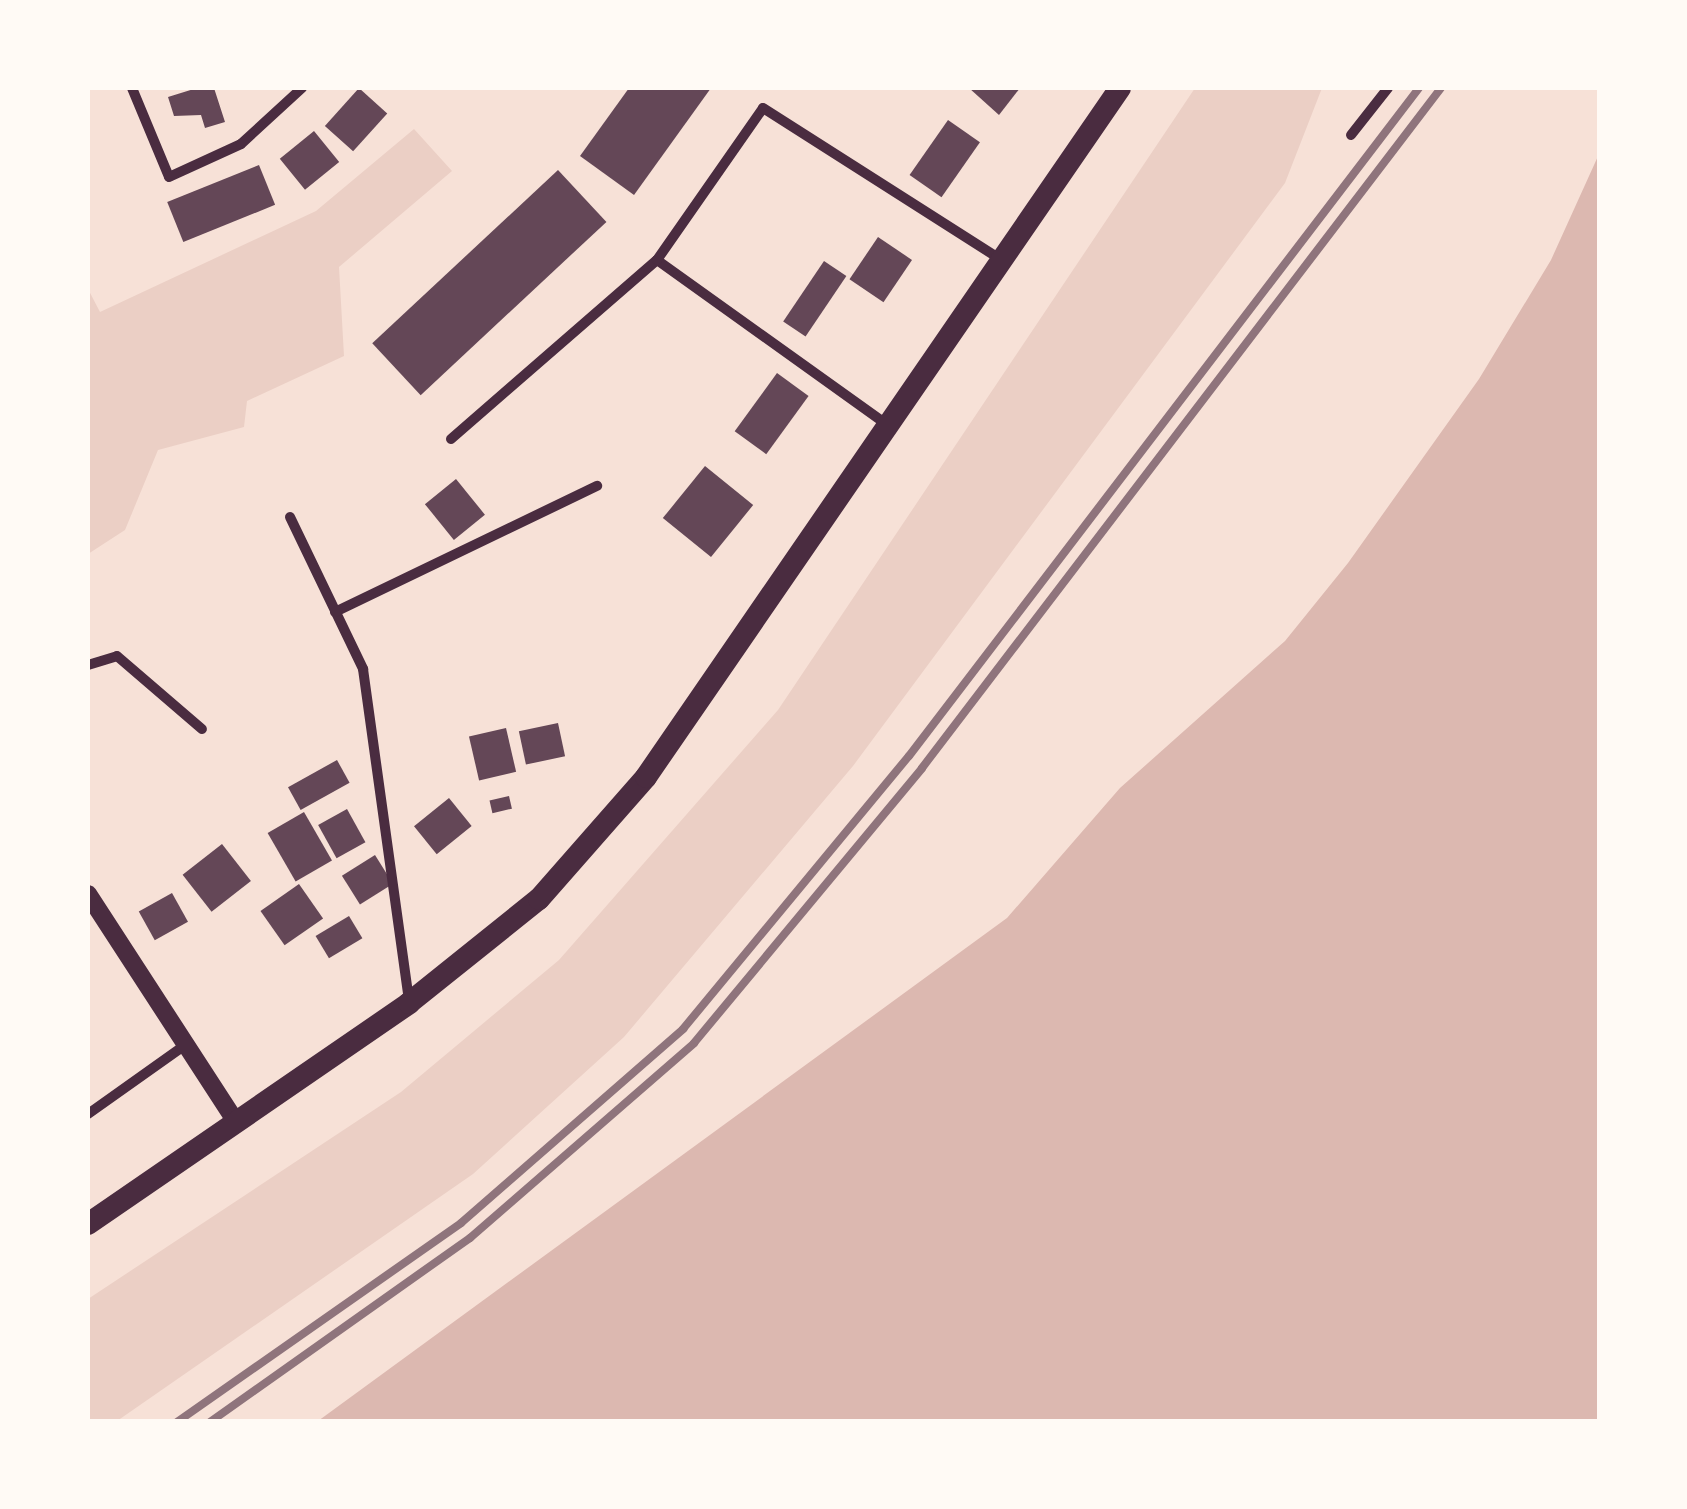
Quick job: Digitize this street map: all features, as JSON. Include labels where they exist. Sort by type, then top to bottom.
[{"type":"highway","points":[[88,1220],[409,1003],[538,899],[646,777],[1120,88]]},
{"type":"street","points":[[132,88],[169,177],[242,144],[302,88]]},
{"type":"street","points":[[1351,135],[1388,88]]},
{"type":"street","points":[[451,439],[656,260],[763,108],[1000,259]]},
{"type":"street","points":[[656,260],[886,424]]},
{"type":"street","points":[[335,612],[597,486]]},
{"type":"street","points":[[290,517],[363,669],[409,1003]]},
{"type":"street","points":[[88,665],[117,656],[202,729]]},
{"type":"street","points":[[88,894],[236,1122]]},
{"type":"street","points":[[88,1114],[185,1045]]},
{"type":"shaded area","points":[[1195,88],[1322,88],[1285,183],[853,766],[624,1037],[473,1174],[117,1421],[88,1421],[88,1299],[401,1092],[559,960],[778,710]]},
{"type":"shaded area","points":[[414,129],[452,171],[339,267],[344,356],[247,401],[244,427],[158,450],[125,530],[88,554],[88,289],[100,312],[316,211]]},
{"type":"shaded area","points":[[1599,154],[1599,1421],[318,1421],[1007,918],[1120,788],[1285,641],[1348,563],[1479,379],[1551,260]]},
{"type":"building","points":[[197,88],[214,88],[225,122],[205,128],[201,115],[174,116],[168,97]]},
{"type":"building","points":[[359,88],[387,113],[353,151],[325,126]]},
{"type":"building","points":[[629,88],[711,88],[634,195],[580,156]]},
{"type":"building","points":[[969,88],[1020,88],[999,115]]},
{"type":"building","points":[[948,120],[980,142],[942,197],[910,175]]},
{"type":"building","points":[[314,131],[339,162],[305,190],[280,159]]},
{"type":"building","points":[[259,165],[275,205],[183,242],[167,202]]},
{"type":"building","points":[[558,170],[606,222],[421,395],[372,343]]},
{"type":"building","points":[[878,237],[912,260],[883,302],[849,279]]},
{"type":"building","points":[[824,261],[846,276],[806,337],[783,322]]},
{"type":"building","points":[[777,373],[809,396],[766,454],[735,431]]},
{"type":"building","points":[[705,466],[753,505],[711,557],[663,518]]},
{"type":"building","points":[[456,479],[485,515],[454,540],[425,504]]},
{"type":"building","points":[[558,723],[565,756],[526,765],[519,731]]},
{"type":"building","points":[[506,728],[516,772],[479,780],[469,737]]},
{"type":"building","points":[[337,760],[350,783],[301,810],[288,787]]},
{"type":"building","points":[[509,796],[512,809],[492,813],[490,800]]},
{"type":"building","points":[[449,798],[472,826],[437,854],[414,826]]},
{"type":"building","points":[[347,809],[365,842],[337,858],[318,825]]},
{"type":"building","points":[[304,812],[332,860],[296,881],[268,833]]},
{"type":"building","points":[[222,844],[251,881],[212,912],[183,875]]},
{"type":"building","points":[[375,855],[393,884],[360,905],[342,876]]},
{"type":"building","points":[[299,884],[323,918],[285,945],[260,911]]},
{"type":"building","points":[[172,893],[188,922],[155,940],[139,911]]},
{"type":"building","points":[[349,916],[362,938],[329,958],[316,936]]},
{"type":"railway","points":[[177,1422],[461,1223],[683,1029],[909,756],[1419,88]]},
{"type":"railway","points":[[210,1422],[470,1238],[694,1043],[922,768],[1441,88]]}]
